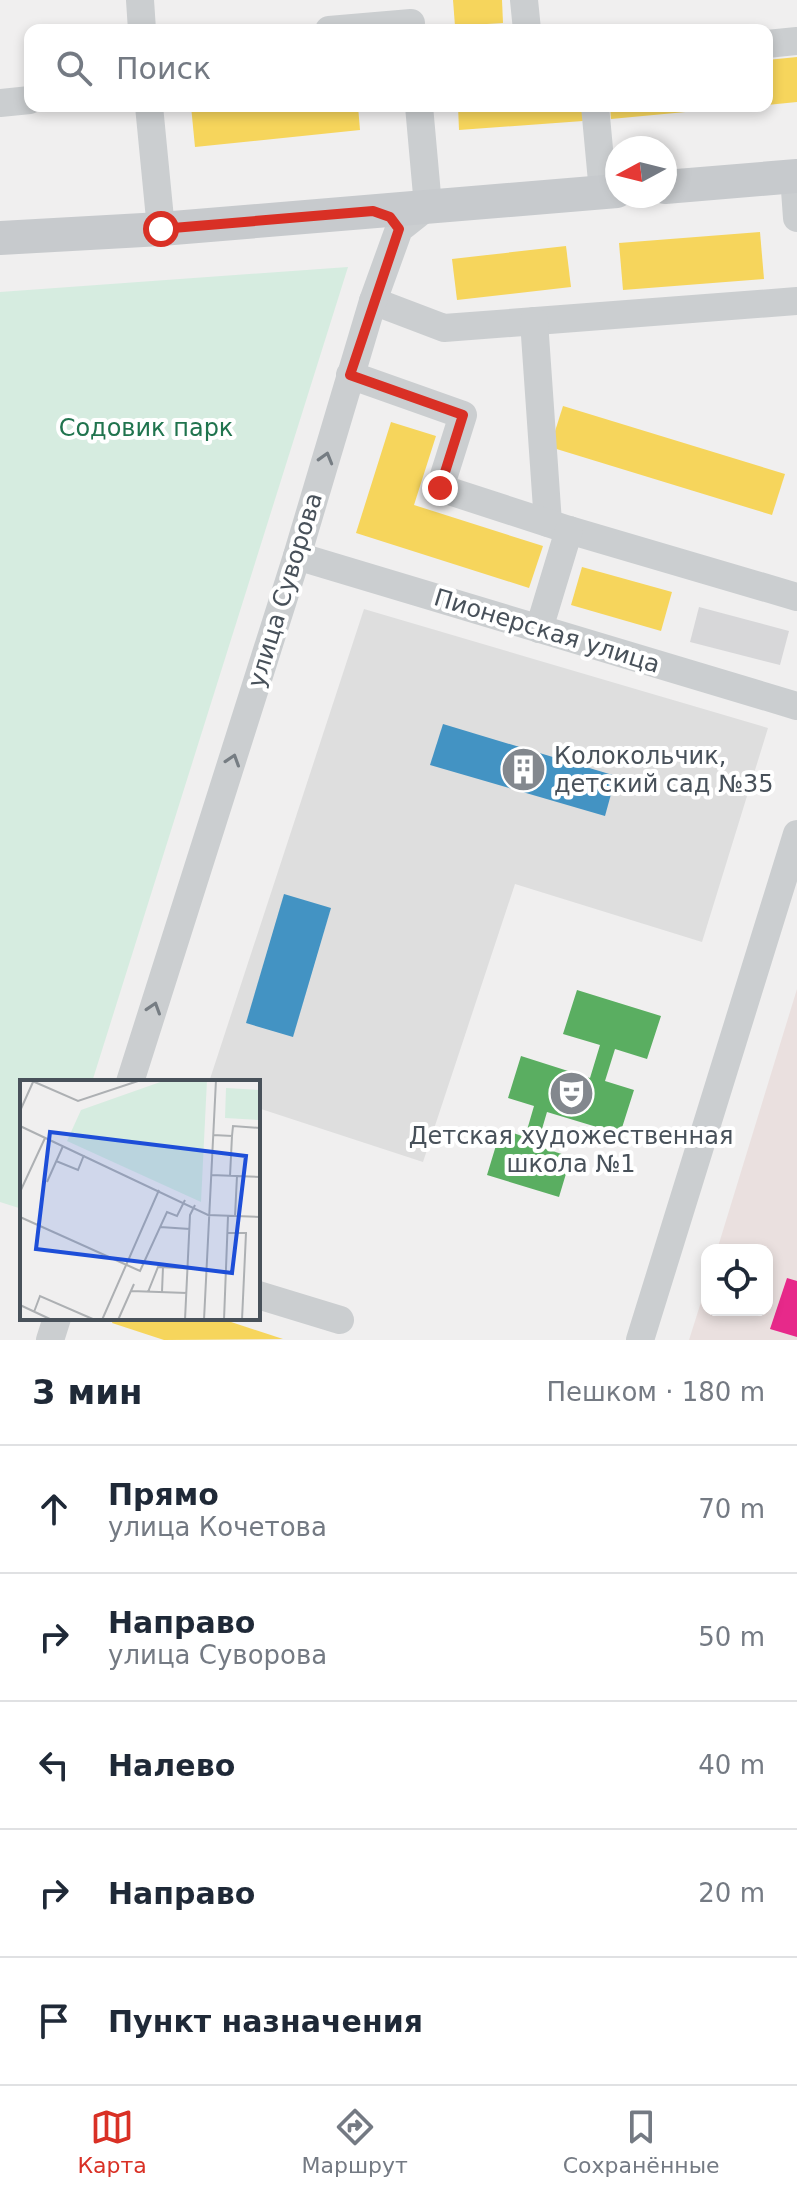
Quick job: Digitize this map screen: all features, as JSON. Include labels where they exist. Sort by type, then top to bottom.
[{"type":"main road","points":[[677,186],[796,176]]},
{"type":"main road","points":[[0,238],[386,220],[428,206],[605,191]]},
{"type":"street","points":[[140,0],[142,24]]},
{"type":"street","points":[[524,0],[526,24]]},
{"type":"street","points":[[370,24],[410,18]]},
{"type":"street","points":[[773,43],[797,41]]},
{"type":"street","points":[[0,103],[24,101]]},
{"type":"street","points":[[150,112],[161,229]]},
{"type":"street","points":[[420,112],[428,206]]},
{"type":"street","points":[[596,112],[605,163]]},
{"type":"street","points":[[796,176],[797,218]]},
{"type":"street","name":"улица Суворова","points":[[131,1080],[297,556],[373,301],[386,220]]},
{"type":"street","points":[[373,301],[444,328],[797,301]]},
{"type":"street","points":[[534,321],[558,526],[539,629]]},
{"type":"street","points":[[350,375],[463,415],[440,488],[797,597]]},
{"type":"street","name":"Пионерская улица","points":[[297,556],[797,706]]},
{"type":"street","points":[[640,1340],[797,834]]},
{"type":"street","points":[[260,1296],[340,1320]]},
{"type":"street","points":[[50,1340],[56,1320]]},
{"type":"shaded area","points":[[364,609],[768,728],[702,942],[515,884],[423,1162],[260,1109],[260,1080],[210,1080]]},
{"type":"shaded area","points":[[797,989],[797,1340],[689,1340],[701,1302],[701,1316],[773,1316],[773,1244],[719,1244]]},
{"type":"green space","name":"Содовик парк","points":[[348,267],[93,1080],[20,1080],[20,1208],[0,1202],[0,292]]},
{"type":"building: Жильё","points":[[453,0],[502,0],[503,23],[455,24]]},
{"type":"building: Жильё","points":[[797,57],[797,102],[773,104],[773,59]]},
{"type":"building: Жильё","points":[[192,112],[358,112],[360,130],[195,147]]},
{"type":"building: Жильё","points":[[458,112],[582,112],[583,121],[459,130]]},
{"type":"building: Жильё","points":[[610,112],[685,112],[611,119]]},
{"type":"building: Жильё","points":[[760,232],[764,279],[623,290],[619,243]]},
{"type":"building: Жильё","points":[[566,246],[571,287],[457,300],[452,259]]},
{"type":"building: Жильё","points":[[563,406],[785,474],[772,515],[550,447]]},
{"type":"building: Жильё","points":[[391,422],[436,436],[414,505],[543,546],[529,588],[356,533]]},
{"type":"building: Жильё","points":[[582,567],[672,592],[661,631],[571,605]]},
{"type":"building: Жильё","points":[[113,1320],[225,1320],[283,1339],[164,1340],[112,1323]]},
{"type":"building: Школы","name":"Колокольчик, детский сад №35","points":[[443,724],[616,776],[605,816],[430,765]]},
{"type":"building: Школы","points":[[284,894],[331,908],[293,1037],[246,1023]]},
{"type":"building: Медицина","points":[[787,1278],[797,1281],[797,1337],[770,1329]]},
{"type":"building: Учреждения","name":"Детская художественная школа №1","points":[[577,990],[661,1016],[647,1059],[615,1049],[605,1081],[634,1090],[620,1134],[547,1112],[537,1146],[571,1157],[559,1197],[487,1175],[501,1129],[525,1137],[534,1106],[508,1098],[521,1056],[590,1078],[600,1045],[563,1034]]},
{"type":"building: Прочее","points":[[699,607],[789,631],[780,665],[690,642]]},
{"type":"place","name":"Колокольчик, детский сад №35","points":[[523,770]]},
{"type":"place","name":"Детская художественная школа №1","points":[[571,1094]]},
{"type":"route","points":[[161,229],[373,211],[390,217],[399,229],[350,375],[463,415],[440,488]]}]
